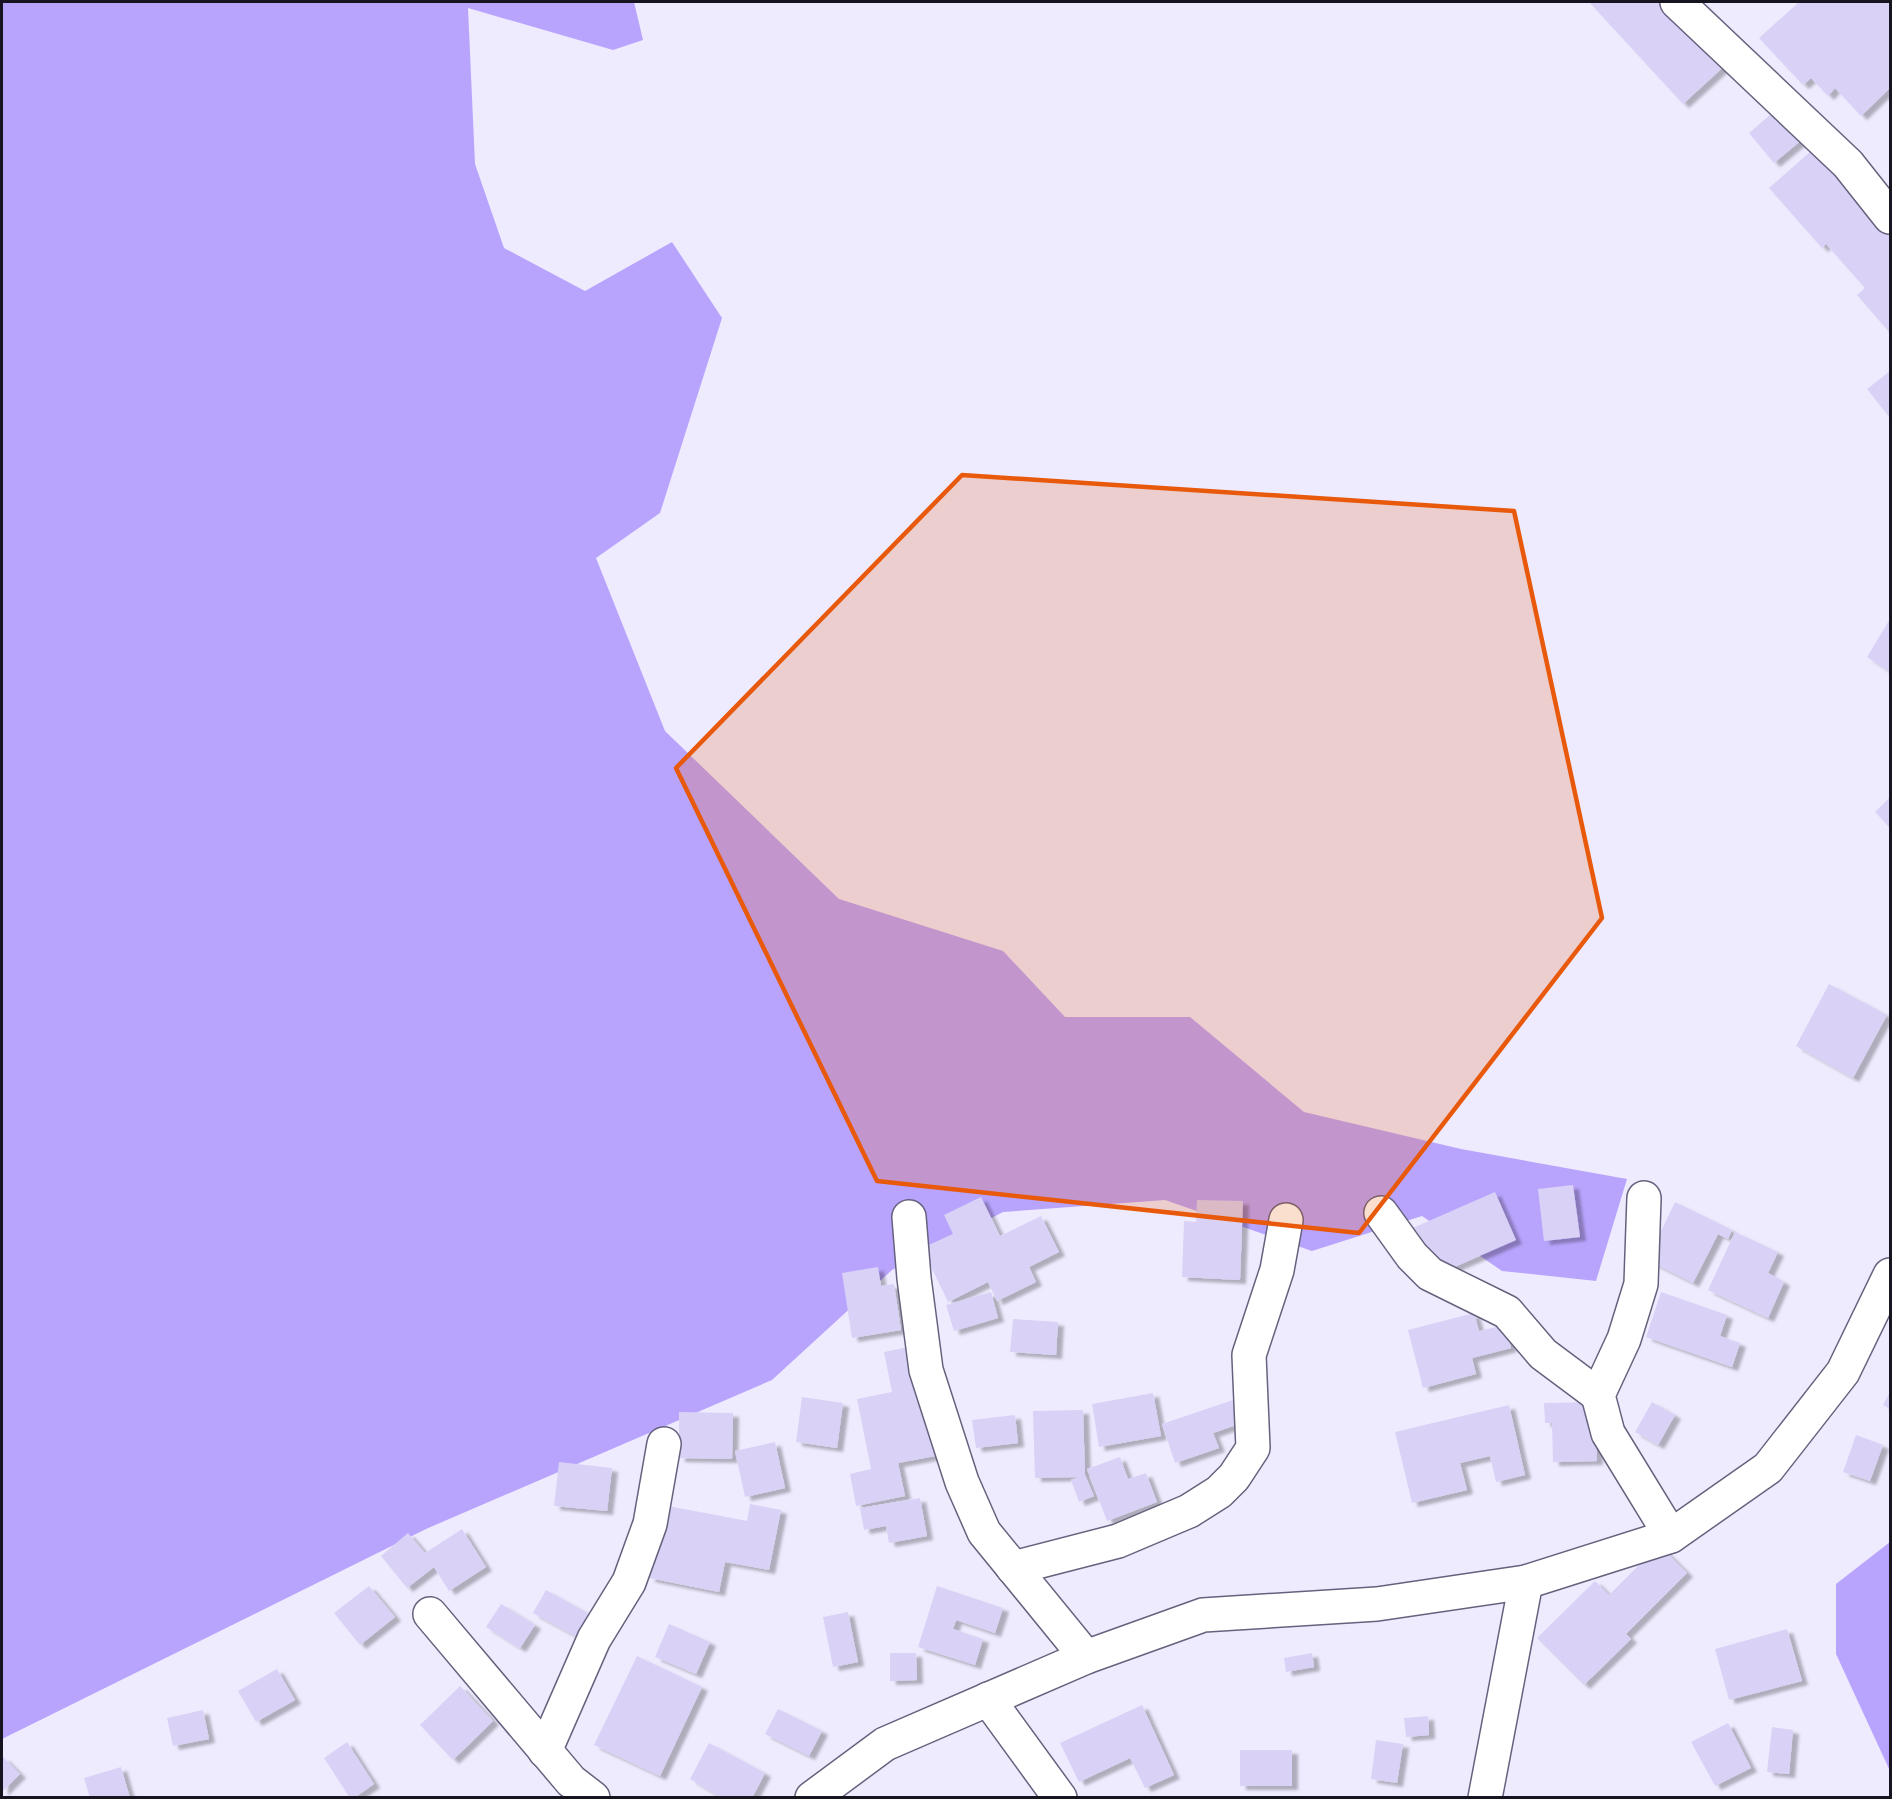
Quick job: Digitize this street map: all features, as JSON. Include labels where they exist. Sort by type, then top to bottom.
[{"type":"street","points":[[1677,2],[1848,164],[1890,217]]},
{"type":"street","points":[[1598,1395],[1624,1339],[1641,1284],[1644,1198]]},
{"type":"street","points":[[1380,1214],[1412,1256],[1430,1274],[1507,1312],[1543,1354],[1598,1395],[1608,1433],[1671,1536]]},
{"type":"street","points":[[909,1217],[926,1370],[962,1482],[984,1532],[1086,1657]]},
{"type":"street","points":[[1013,1568],[1118,1541],[1189,1510],[1219,1492],[1233,1477],[1253,1448],[1249,1355],[1277,1270],[1286,1220]]},
{"type":"street","points":[[812,1797],[885,1743],[1086,1657],[1203,1615],[1377,1604],[1526,1582],[1671,1536],[1768,1468],[1843,1372],[1890,1275]]},
{"type":"street","points":[[545,1751],[594,1639],[629,1582],[650,1524],[664,1444]]},
{"type":"street","points":[[1485,1797],[1526,1582]]},
{"type":"street","points":[[430,1614],[571,1781],[593,1797]]},
{"type":"street","points":[[988,1699],[1060,1797]]},
{"type":"highlighted area","points":[[962,475],[1514,511],[1602,918],[1359,1233],[877,1181],[676,768]]},
{"type":"shaded area","points":[[2,2],[634,2],[643,40],[613,50],[468,8],[475,164],[504,248],[585,291],[672,242],[722,318],[660,513],[596,558],[665,731],[839,899],[1003,951],[1065,1017],[1190,1017],[1304,1112],[1461,1149],[1627,1179],[1596,1281],[1502,1271],[1422,1216],[1312,1251],[1165,1200],[1003,1212],[892,1270],[772,1380],[426,1529],[2,1739]]},
{"type":"shaded area","points":[[1890,1542],[1890,1771],[1836,1654],[1836,1584]]},
{"type":"building","points":[[1589,2],[1700,2],[1743,49],[1683,104]]},
{"type":"building","points":[[1799,2],[1890,2],[1890,88],[1861,116],[1835,88],[1828,96],[1811,78],[1803,85],[1759,38]]},
{"type":"building","points":[[1785,102],[1810,133],[1774,163],[1749,133]]},
{"type":"building","points":[[1827,137],[1890,209],[1890,333],[1857,295],[1865,288],[1826,244],[1822,248],[1769,188]]},
{"type":"building","points":[[1890,371],[1890,418],[1867,389]]},
{"type":"building","points":[[1890,619],[1890,672],[1867,657]]},
{"type":"building","points":[[1890,797],[1890,828],[1875,812]]},
{"type":"building","points":[[1829,984],[1887,1015],[1853,1078],[1796,1046]]},
{"type":"building","points":[[1573,1185],[1580,1237],[1544,1241],[1538,1189]]},
{"type":"building","points":[[1495,1192],[1516,1240],[1427,1279],[1406,1231]]},
{"type":"building","points":[[981,1197],[1000,1236],[1041,1216],[1059,1252],[1029,1267],[1036,1282],[997,1301],[988,1282],[948,1302],[922,1248],[953,1234],[944,1215]]},
{"type":"building","points":[[1197,1200],[1243,1201],[1240,1280],[1182,1277],[1184,1221],[1196,1222]]},
{"type":"building","points":[[1675,1202],[1732,1230],[1728,1239],[1718,1234],[1693,1283],[1647,1260]]},
{"type":"building","points":[[1735,1232],[1778,1252],[1768,1273],[1784,1282],[1768,1318],[1708,1290]]},
{"type":"building","points":[[878,1267],[881,1286],[894,1284],[901,1330],[852,1338],[842,1273]]},
{"type":"building","points":[[991,1292],[998,1318],[954,1331],[946,1305]]},
{"type":"building","points":[[1661,1292],[1727,1315],[1720,1336],[1740,1343],[1732,1367],[1646,1337]]},
{"type":"building","points":[[1474,1313],[1479,1331],[1505,1325],[1511,1348],[1472,1358],[1476,1374],[1423,1388],[1408,1330]]},
{"type":"building","points":[[1013,1319],[1058,1322],[1056,1355],[1010,1352]]},
{"type":"building","points":[[913,1346],[935,1456],[898,1463],[905,1496],[856,1506],[850,1474],[871,1469],[857,1399],[892,1392],[884,1352]]},
{"type":"building","points":[[1890,1392],[1890,1409],[1883,1405]]},
{"type":"building","points":[[1153,1393],[1161,1436],[1099,1447],[1092,1404]]},
{"type":"building","points":[[802,1397],[843,1403],[837,1448],[796,1442]]},
{"type":"building","points":[[1233,1400],[1242,1423],[1213,1433],[1219,1448],[1175,1463],[1162,1424]]},
{"type":"building","points":[[1595,1402],[1597,1461],[1553,1462],[1552,1423],[1545,1423],[1544,1403]]},
{"type":"building","points":[[1652,1402],[1675,1415],[1658,1445],[1635,1432]]},
{"type":"building","points":[[1509,1405],[1525,1475],[1496,1482],[1490,1456],[1460,1463],[1467,1490],[1412,1503],[1395,1432]]},
{"type":"building","points":[[1083,1410],[1085,1475],[1094,1496],[1079,1502],[1071,1480],[1078,1477],[1035,1478],[1033,1411]]},
{"type":"building","points":[[679,1412],[733,1413],[732,1459],[679,1458]]},
{"type":"building","points":[[1015,1415],[1018,1443],[976,1448],[972,1420]]},
{"type":"building","points":[[1856,1435],[1883,1445],[1870,1481],[1843,1472]]},
{"type":"building","points":[[775,1442],[785,1488],[745,1497],[735,1451]]},
{"type":"building","points":[[1120,1457],[1128,1479],[1146,1473],[1157,1502],[1107,1521],[1087,1469]]},
{"type":"building","points":[[559,1462],[612,1468],[607,1511],[554,1506]]},
{"type":"building","points":[[920,1498],[927,1536],[889,1543],[886,1526],[864,1530],[860,1508]]},
{"type":"building","points":[[750,1504],[781,1510],[769,1570],[725,1562],[719,1592],[649,1578],[663,1505],[747,1521]]},
{"type":"building","points":[[462,1529],[486,1567],[449,1591],[434,1567],[407,1588],[381,1556],[408,1533],[425,1553]]},
{"type":"building","points":[[1659,1545],[1687,1573],[1626,1634],[1631,1639],[1584,1685],[1537,1638],[1595,1581],[1609,1595]]},
{"type":"building","points":[[369,1586],[395,1617],[360,1645],[334,1613]]},
{"type":"building","points":[[937,1586],[1003,1608],[995,1633],[956,1620],[953,1629],[983,1639],[975,1665],[918,1647]]},
{"type":"building","points":[[546,1590],[593,1616],[581,1639],[533,1613]]},
{"type":"building","points":[[501,1604],[535,1625],[520,1648],[486,1627]]},
{"type":"building","points":[[848,1612],[858,1662],[833,1667],[823,1617]]},
{"type":"building","points":[[669,1624],[710,1642],[696,1674],[655,1657]]},
{"type":"building","points":[[1787,1629],[1802,1681],[1729,1700],[1715,1649]]},
{"type":"building","points":[[890,1653],[916,1653],[917,1680],[890,1681]]},
{"type":"building","points":[[1312,1653],[1314,1667],[1286,1672],[1284,1658]]},
{"type":"building","points":[[637,1656],[702,1687],[660,1776],[594,1745]]},
{"type":"building","points":[[277,1669],[295,1700],[256,1722],[238,1691]]},
{"type":"building","points":[[460,1686],[493,1721],[453,1760],[420,1725]]},
{"type":"building","points":[[1142,1705],[1174,1775],[1145,1788],[1130,1758],[1079,1782],[1060,1743]]},
{"type":"building","points":[[778,1709],[822,1731],[809,1756],[765,1734]]},
{"type":"building","points":[[203,1710],[209,1739],[173,1746],[167,1718]]},
{"type":"building","points":[[1428,1716],[1429,1735],[1406,1737],[1404,1718]]},
{"type":"building","points":[[1728,1723],[1751,1768],[1715,1786],[1691,1742]]},
{"type":"building","points":[[1772,1727],[1793,1730],[1789,1774],[1767,1772]]},
{"type":"building","points":[[1376,1740],[1403,1744],[1397,1783],[1371,1779]]},
{"type":"building","points":[[347,1742],[374,1784],[354,1798],[350,1798],[324,1758]]},
{"type":"building","points":[[709,1743],[765,1773],[752,1798],[722,1798],[690,1779]]},
{"type":"building","points":[[1240,1750],[1292,1750],[1292,1786],[1240,1786]]},
{"type":"building","points":[[2,1758],[20,1774],[2,1792]]},
{"type":"building","points":[[121,1767],[130,1798],[90,1798],[84,1778]]}]
